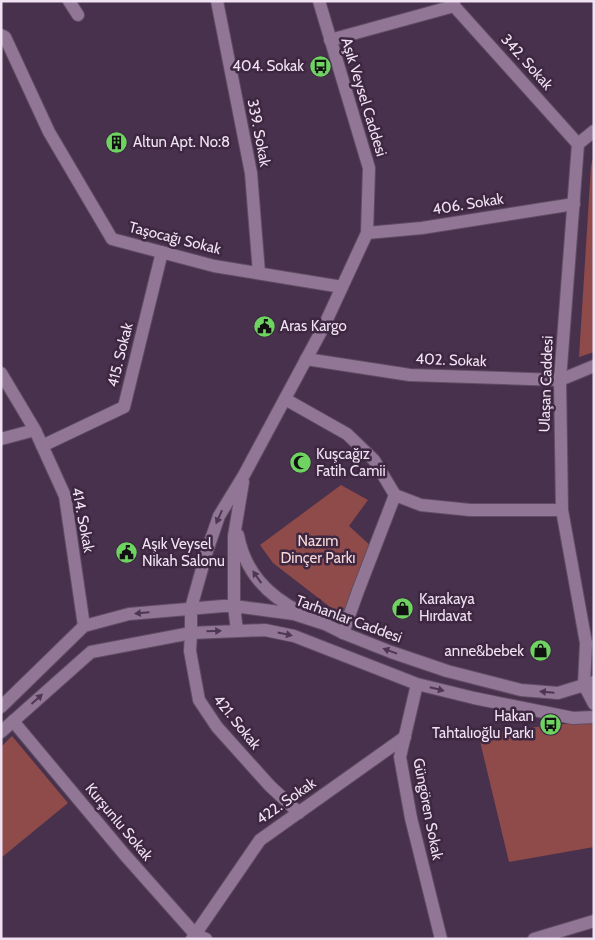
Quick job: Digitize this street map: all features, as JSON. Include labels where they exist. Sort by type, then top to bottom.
[{"type":"street","points":[[69,1],[78,15]]},
{"type":"street","name":"339. Sokak","points":[[216,1],[251,173],[259,273]]},
{"type":"street","name":"Aşık Veysel Caddesi","points":[[191,633],[191,608],[219,516],[244,475],[324,326],[367,233],[369,168],[318,1]]},
{"type":"street","points":[[330,40],[454,4]]},
{"type":"street","name":"342. Sokak","points":[[454,4],[578,144]]},
{"type":"street","name":"Taşocağı Sokak","points":[[1,35],[5,37],[49,132],[112,239],[214,266],[342,287]]},
{"type":"street","points":[[578,144],[594,131]]},
{"type":"street","name":"Ulaşan Caddesi","points":[[578,144],[560,380],[562,510],[590,646],[589,683]]},
{"type":"street","name":"406. Sokak","points":[[367,233],[422,228],[574,204]]},
{"type":"street","name":"415. Sokak","points":[[42,446],[124,407],[162,252]]},
{"type":"street","name":"402. Sokak","points":[[306,359],[410,375],[560,380],[594,366]]},
{"type":"street","name":"414. Sokak","points":[[1,373],[35,430],[65,496],[84,626]]},
{"type":"street","points":[[285,399],[347,434],[374,460],[396,495],[421,505],[470,510],[562,510]]},
{"type":"street","points":[[1,439],[35,430]]},
{"type":"street","name":"Aşık Veysel Caddesi","points":[[237,631],[234,606],[234,563],[236,520],[244,475]]},
{"type":"street","points":[[343,633],[396,495]]},
{"type":"street","points":[[236,520],[240,547],[248,564],[268,592],[284,604],[325,624]]},
{"type":"street","name":"Tarhanlar Caddesi","points":[[2,704],[84,626],[129,614],[234,606],[294,614],[325,624],[391,652],[447,671],[521,690],[558,693],[589,683]]},
{"type":"street","points":[[1,732],[90,652],[191,633],[265,630],[294,636],[417,684],[474,698],[573,718],[594,717]]},
{"type":"street","name":"421. Sokak","points":[[191,633],[190,651],[199,700],[217,727],[270,786],[298,813]]},
{"type":"street","points":[[589,683],[594,704]]},
{"type":"street","name":"Güngören Sokak","points":[[417,684],[400,757],[410,818],[441,939]]},
{"type":"street","name":"Kurşunlu Sokak","points":[[13,721],[124,854],[198,937]]},
{"type":"street","name":"422. Sokak","points":[[198,937],[260,840],[405,737]]},
{"type":"street","points":[[534,939],[567,934],[594,921]]},
{"type":"green space","points":[[594,154],[594,352],[579,357],[591,166]]},
{"type":"green space","name":"Nazım Dinçer Parkı","points":[[341,485],[368,500],[349,526],[372,547],[343,617],[273,563],[260,545]]},
{"type":"green space","points":[[594,721],[594,847],[509,862],[478,733]]},
{"type":"green space","points":[[12,736],[68,803],[1,858],[1,747]]},
{"type":"place","name":"404. Sokak","points":[[320,66]]},
{"type":"place","name":"Altun Apt. No:8","points":[[117,142]]},
{"type":"place","name":"Aras Kargo","points":[[264,326]]},
{"type":"place","name":"Kuşcağız Fatih Camii","points":[[300,463]]},
{"type":"place","name":"Aşık Veysel Nikah Salonu","points":[[126,553]]},
{"type":"place","name":"Karakaya Hırdavat","points":[[403,608]]},
{"type":"place","name":"anne&bebek","points":[[540,651]]},
{"type":"place","name":"Hakan Tahtalıoğlu Parkı","points":[[550,725]]}]
